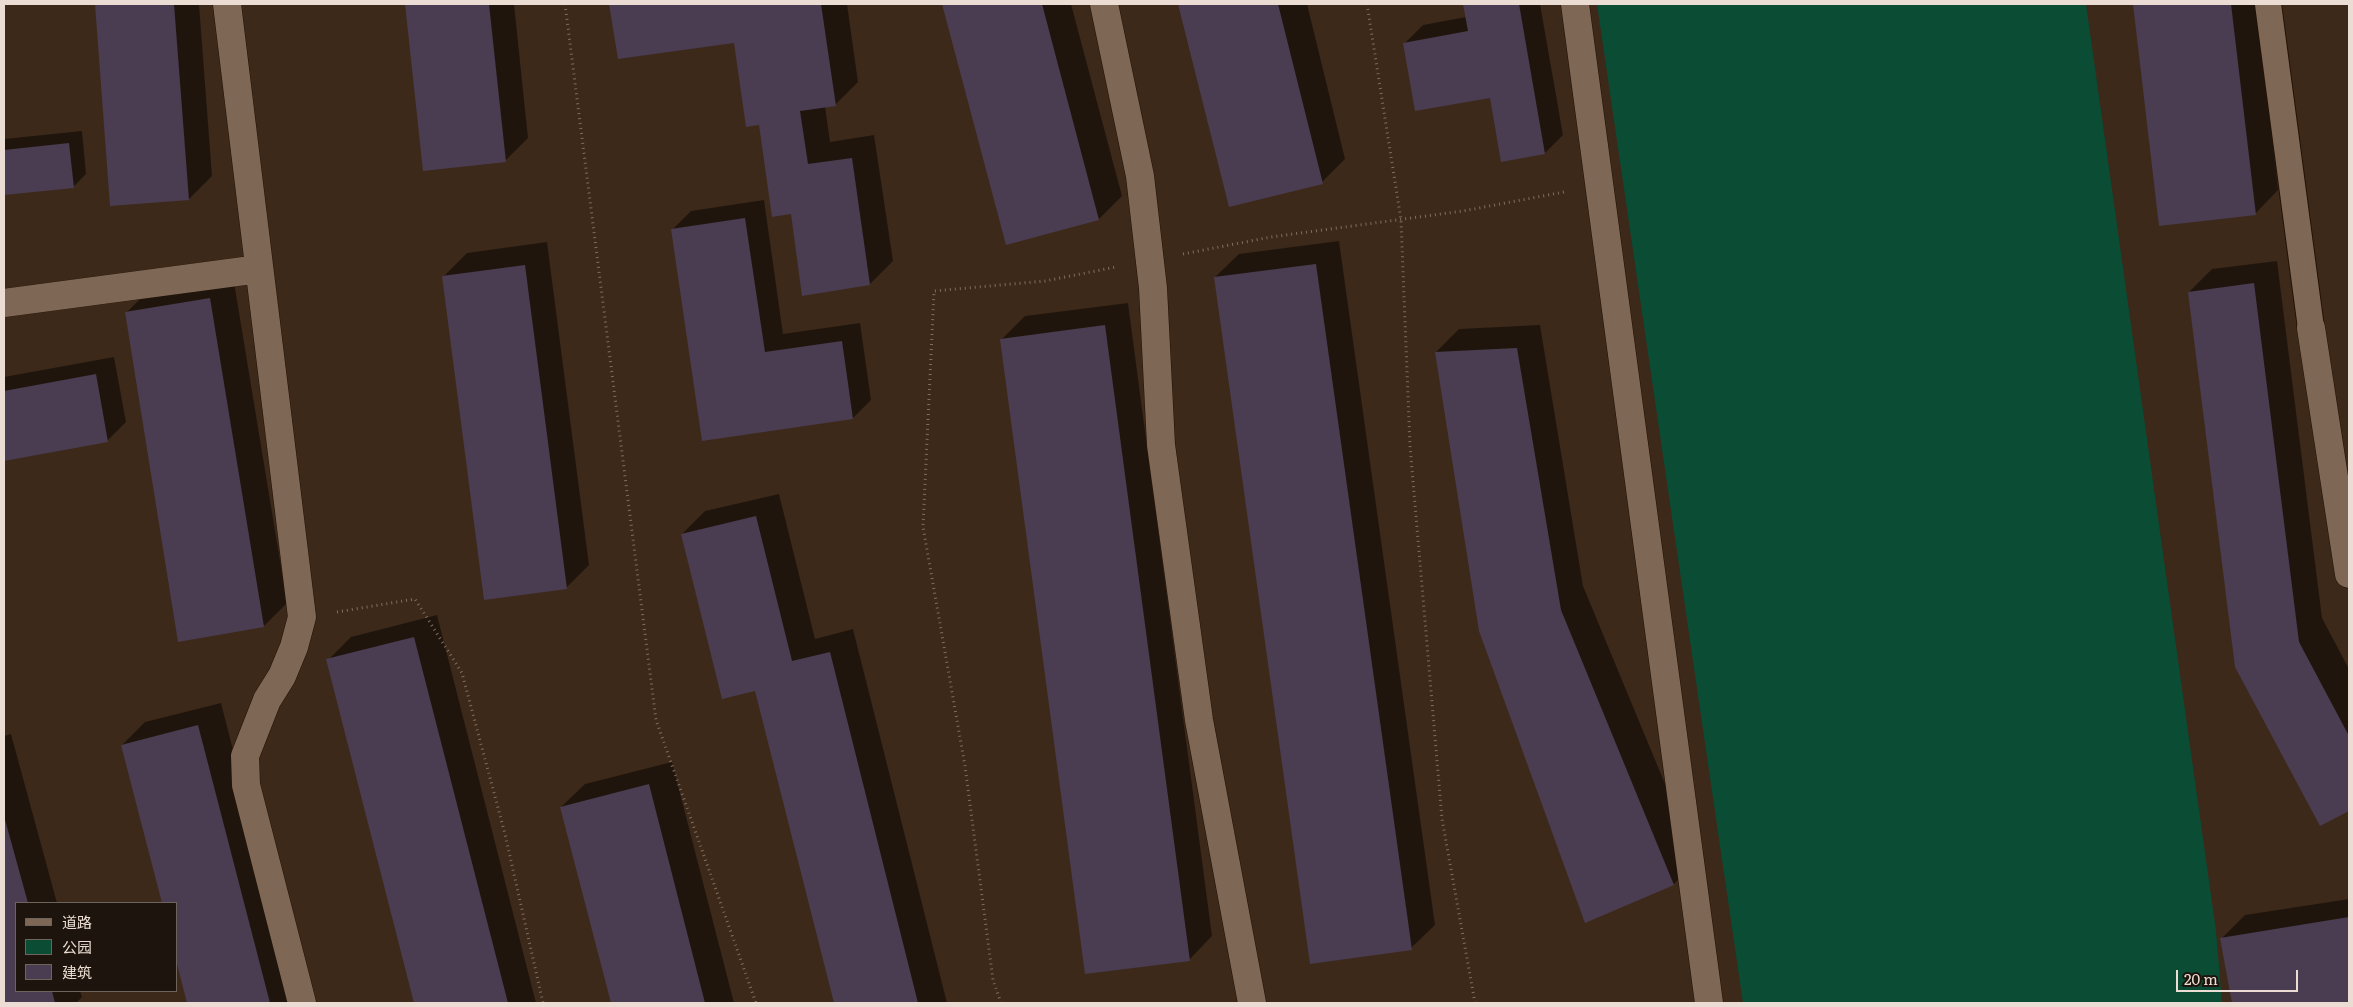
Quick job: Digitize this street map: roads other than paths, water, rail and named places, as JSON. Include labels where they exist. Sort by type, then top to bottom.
[{"type":"street","points":[[227,4],[302,618],[288,662],[282,676],[267,700],[244,756],[246,785],[302,1003]]},
{"type":"street","points":[[1104,4],[1140,176],[1150,260],[1161,445],[1199,720],[1252,1003]]},
{"type":"street","points":[[1575,4],[1709,1003]]},
{"type":"street","points":[[2268,4],[2311,328],[2349,574]]},
{"type":"street","points":[[4,303],[259,269]]}]
